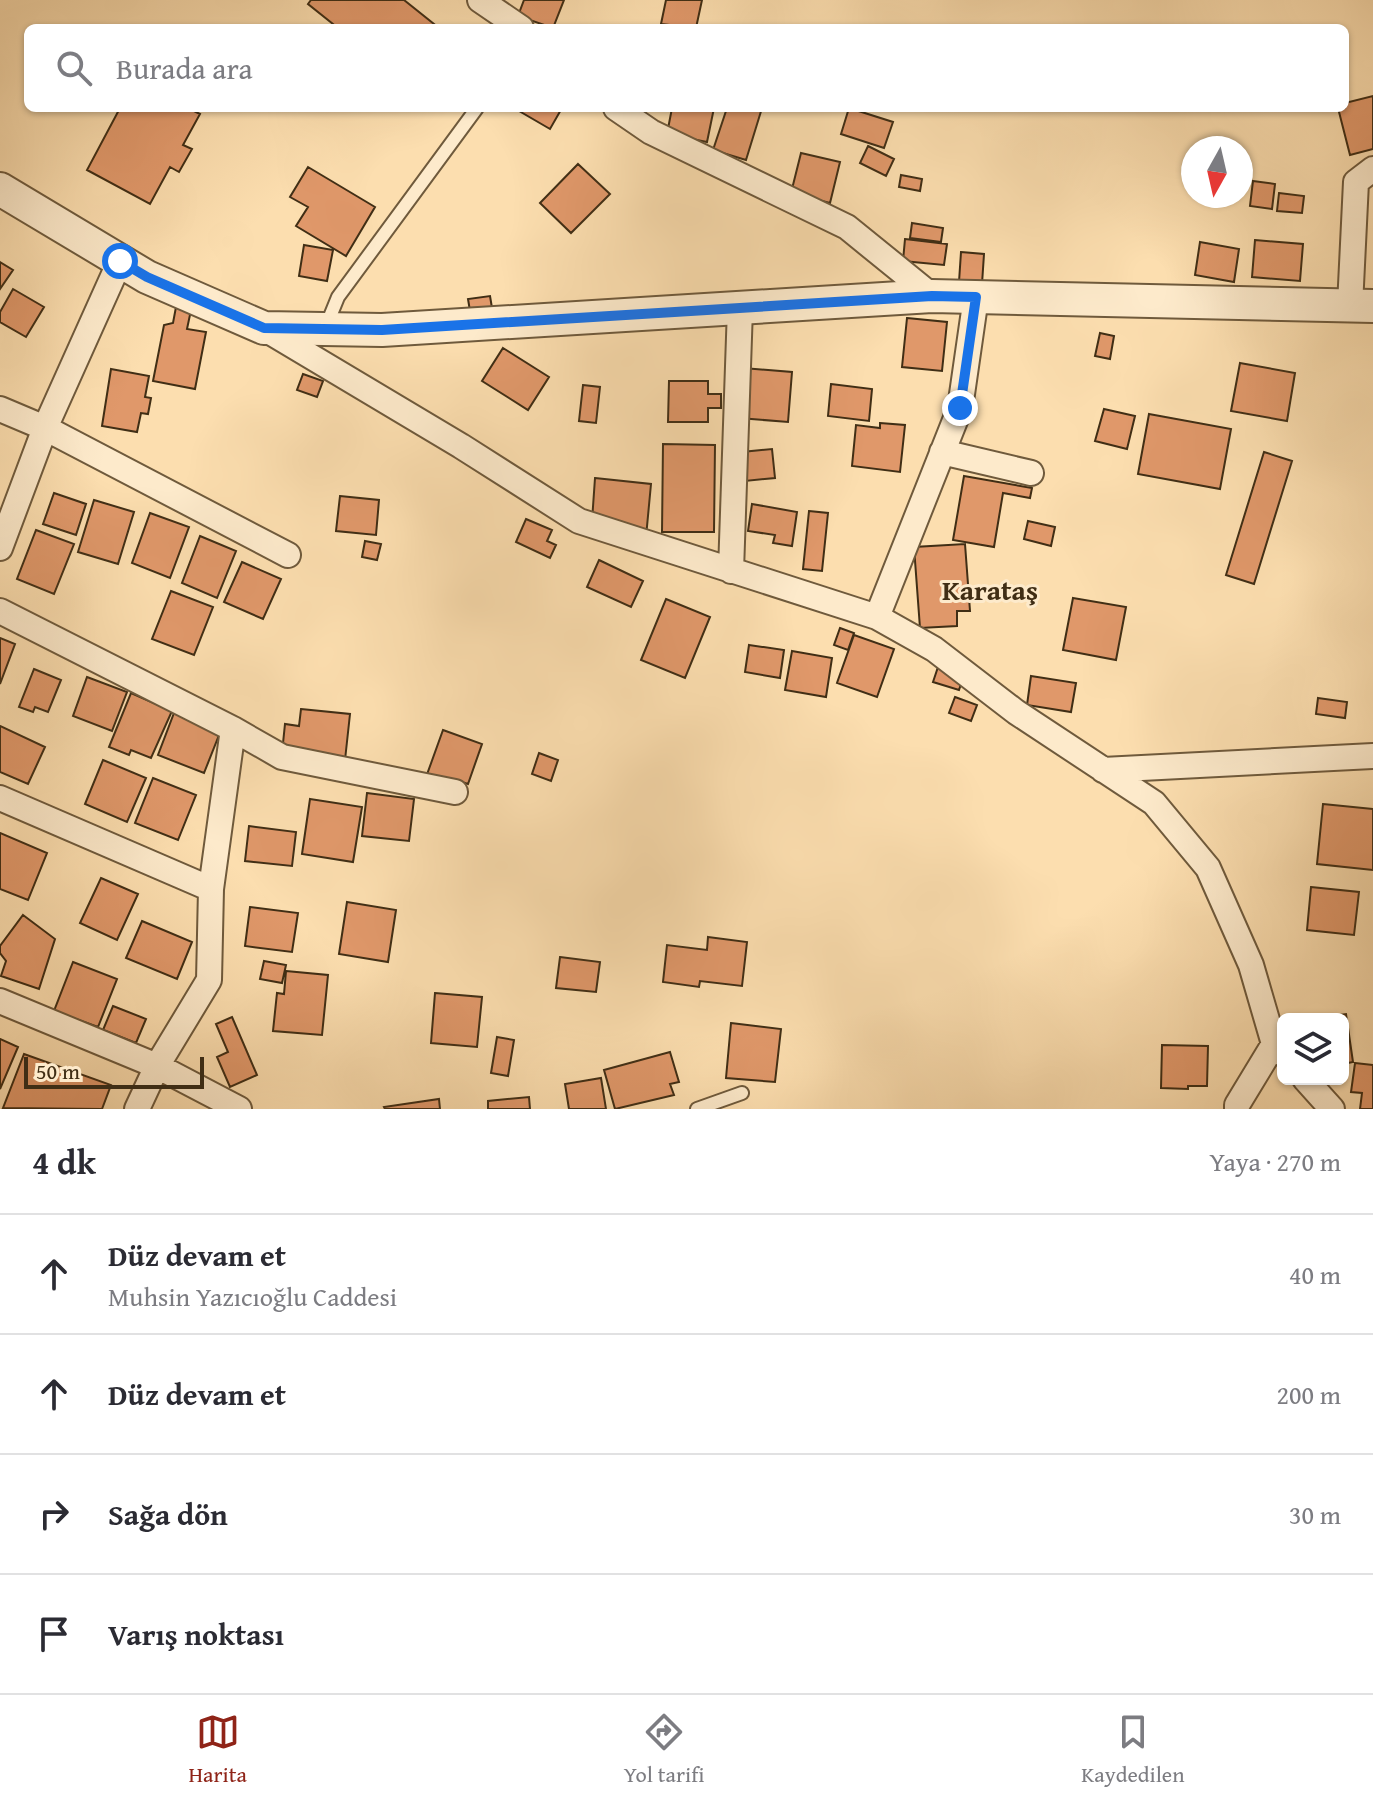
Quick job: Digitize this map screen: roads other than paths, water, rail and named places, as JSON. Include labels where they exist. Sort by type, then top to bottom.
[{"type":"street","points":[[480,0],[515,24]]},
{"type":"street","points":[[622,112],[651,132],[847,227],[932,296]]},
{"type":"street","points":[[264,328],[382,330],[932,296],[1362,306],[1356,182],[1373,169]]},
{"type":"street","points":[[0,189],[147,277],[264,328],[579,521],[877,617],[934,649],[1016,712],[1154,803],[1208,868],[1251,965],[1277,1043]]},
{"type":"street","points":[[0,548],[45,428],[120,261]]},
{"type":"street","points":[[877,617],[960,408],[976,297]]},
{"type":"street","points":[[731,571],[740,308]]},
{"type":"street","points":[[0,409],[45,428],[288,555]]},
{"type":"street","points":[[942,452],[1031,473]]},
{"type":"street","points":[[0,611],[282,757],[455,792]]},
{"type":"street","points":[[137,1109],[157,1066],[209,980],[211,889],[233,729]]},
{"type":"street","points":[[1103,770],[1373,756]]},
{"type":"street","points":[[0,798],[211,889]]},
{"type":"street","points":[[0,1001],[157,1066],[239,1109]]},
{"type":"street","points":[[1237,1109],[1277,1052]]},
{"type":"street","points":[[1310,1085],[1332,1109]]},
{"type":"lane","points":[[325,329],[338,297],[474,112]]},
{"type":"lane","points":[[697,1109],[742,1093]]},
{"type":"district","name":"Karataş","points":[[990,590]]}]
